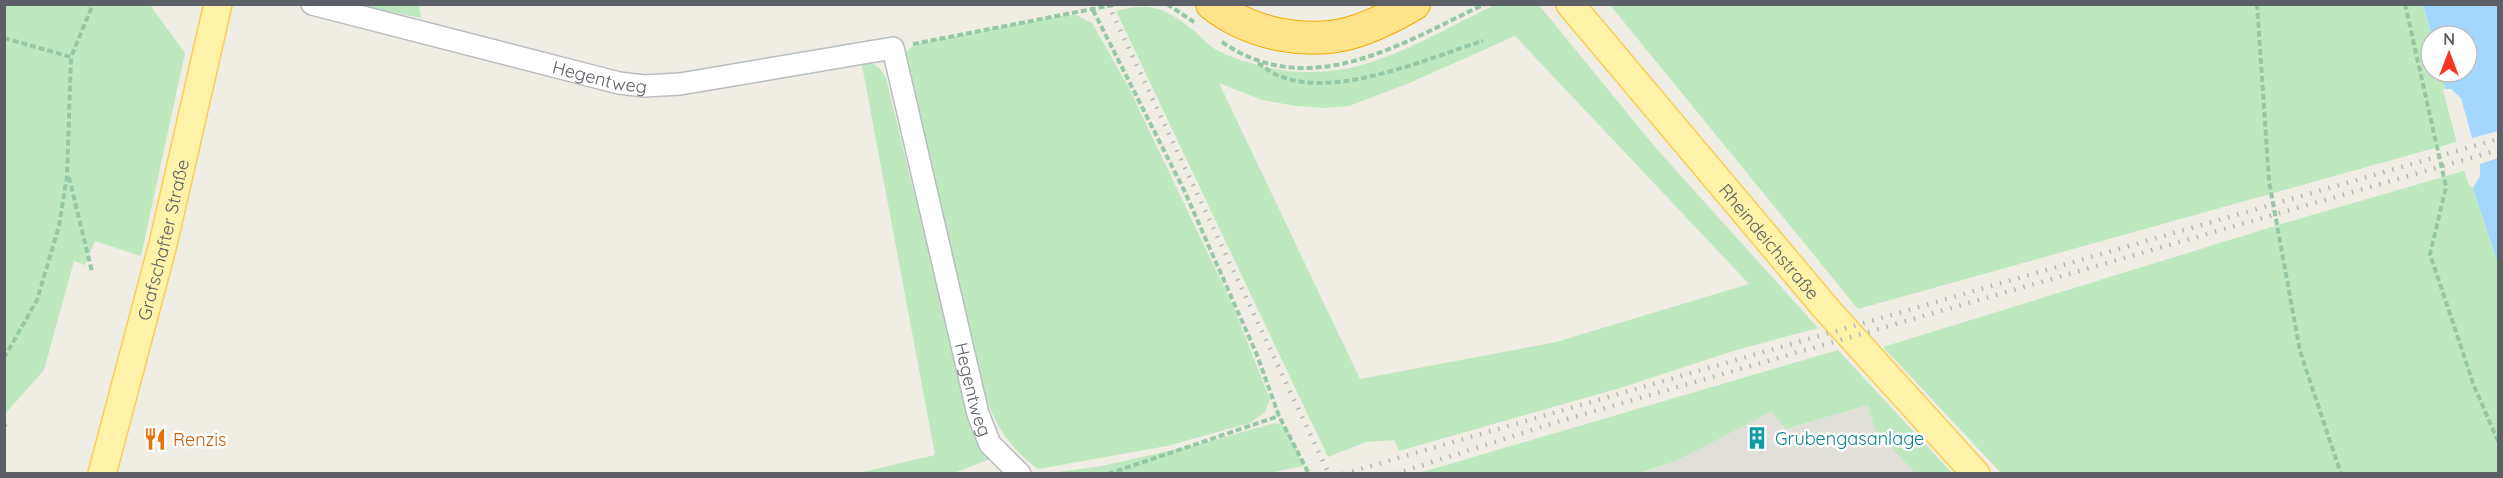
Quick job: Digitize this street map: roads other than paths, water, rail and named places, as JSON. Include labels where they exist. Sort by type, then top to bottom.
[{"type":"highway","points":[[1212,4],[1228,17],[1261,30],[1294,36],[1329,36],[1358,31],[1414,4]]},
{"type":"highway","points":[[1252,4],[1267,12],[1296,18],[1326,18],[1355,13],[1376,4]]},
{"type":"main road","name":"Grafschafter Straße","points":[[102,474],[163,244],[218,4]]},
{"type":"main road","name":"Rheindeichstraße","points":[[1570,4],[1829,312],[1976,474]]},
{"type":"street","name":"Hegentweg","points":[[312,4],[619,83],[644,86],[680,84],[892,48],[978,414],[990,444],[1020,474]]},
{"type":"water","points":[[2423,5],[2498,5],[2498,264],[2467,170],[2444,84],[2479,84],[2479,24],[2429,24]]},
{"type":"railway","points":[[1108,4],[1329,474]]},
{"type":"railway","points":[[1343,474],[2498,139]]},
{"type":"railway","points":[[1395,474],[1560,421],[2498,150]]},
{"type":"place","name":"Grubengasanlage","points":[[1757,438]]},
{"type":"place","name":"Renzis","points":[[155,439]]}]
